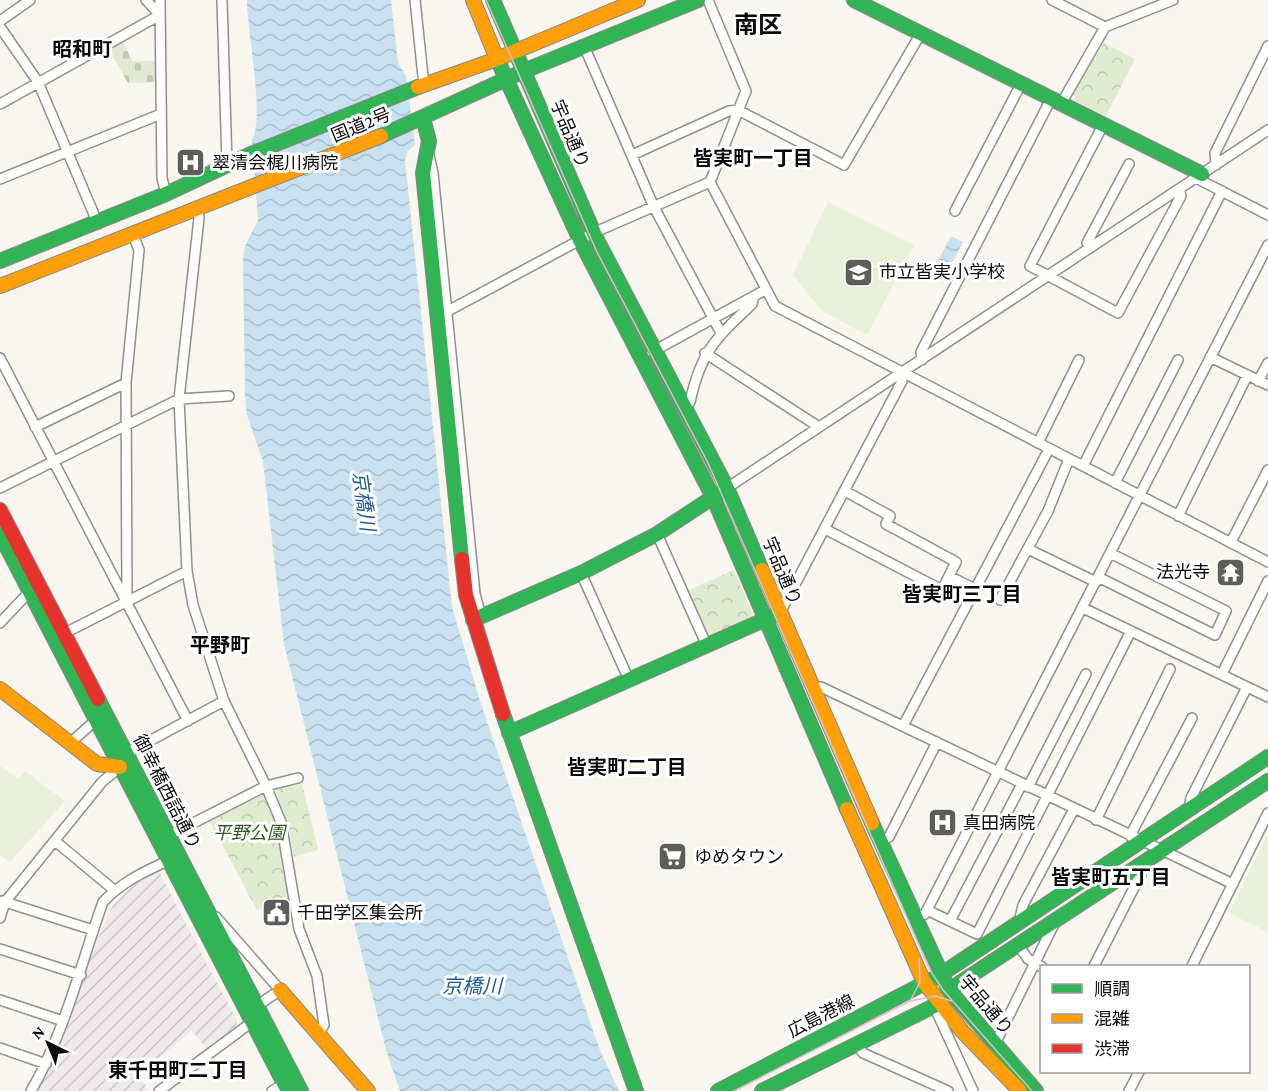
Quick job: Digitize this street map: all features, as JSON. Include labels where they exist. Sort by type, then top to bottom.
[{"type":"main road","name":"宇品通り","points":[[473,0],[580,240],[713,497],[924,985],[936,1005],[1020,1091]]},
{"type":"main road","name":"宇品通り","points":[[493,0],[593,233],[727,488],[879,841],[940,975],[949,990],[1036,1091]]},
{"type":"main road","name":"国道2号","points":[[0,261],[98,224],[166,195],[251,154],[639,0]]},
{"type":"main road","name":"国道2号","points":[[0,286],[132,232],[255,188],[419,121],[524,71],[698,0]]},
{"type":"main road","points":[[854,0],[1103,125],[1199,176]]},
{"type":"main road","points":[[419,121],[429,141],[423,172],[464,578],[509,733],[636,1091]]},
{"type":"main road","points":[[477,618],[581,573],[657,534],[727,488]]},
{"type":"main road","name":"御幸橋西詰通り","points":[[0,510],[34,587],[59,636],[127,753],[164,838],[252,1022],[289,1084],[301,1091]]},
{"type":"main road","name":"御幸橋西詰通り","points":[[0,534],[34,587]]},
{"type":"main road","points":[[509,733],[780,613]]},
{"type":"main road","name":"御幸橋西詰通り","points":[[59,636],[96,720],[120,767],[164,838]]},
{"type":"main road","points":[[0,690],[97,764],[120,767]]},
{"type":"main road","name":"広島港線","points":[[718,1091],[924,985],[1019,922],[1136,839],[1189,810],[1268,757]]},
{"type":"main road","points":[[762,1091],[936,1005],[949,990],[1268,781]]},
{"type":"main road","name":"御幸橋西詰通り","points":[[174,858],[206,907],[257,1006],[289,1084]]},
{"type":"main road","points":[[280,990],[368,1091]]},
{"type":"street","points":[[0,21],[30,0]]},
{"type":"street","points":[[146,0],[160,15]]},
{"type":"street","points":[[160,0],[162,178],[166,195]]},
{"type":"street","points":[[222,0],[227,164]]},
{"type":"street","points":[[415,0],[424,86]]},
{"type":"street","points":[[446,312],[593,233],[710,182],[746,92],[708,0]]},
{"type":"street","points":[[1052,0],[1105,27]]},
{"type":"street","points":[[922,360],[921,352],[1056,102],[1105,27],[1173,0]]},
{"type":"street","points":[[0,104],[160,15]]},
{"type":"street","points":[[0,27],[38,82],[98,224]]},
{"type":"street","points":[[632,155],[729,111],[738,110],[844,165],[921,33]]},
{"type":"street","points":[[584,46],[654,207],[721,333]]},
{"type":"street","points":[[1216,165],[1215,153],[1268,46]]},
{"type":"street","points":[[955,211],[1021,84]]},
{"type":"street","points":[[0,179],[161,114]]},
{"type":"street","points":[[1103,125],[1030,266],[1118,314],[1181,195],[1179,189]]},
{"type":"street","points":[[727,488],[1268,130]]},
{"type":"street","points":[[428,150],[433,173],[477,618]]},
{"type":"street","points":[[1090,248],[1087,243],[1129,164]]},
{"type":"street","points":[[1199,176],[1268,215]]},
{"type":"street","points":[[710,182],[775,306],[1268,562]]},
{"type":"street","points":[[1083,466],[1222,191]]},
{"type":"street","points":[[197,208],[200,219],[179,399],[187,571],[194,605],[224,701],[266,786],[283,832],[298,929],[317,976],[324,1026],[318,1035]]},
{"type":"street","points":[[127,601],[127,348],[139,250],[132,232]]},
{"type":"street","points":[[913,918],[925,914],[1268,244]]},
{"type":"street","points":[[641,357],[765,290]]},
{"type":"street","points":[[684,406],[690,402],[705,353],[721,333],[752,304],[754,296]]},
{"type":"street","points":[[705,353],[819,427]]},
{"type":"street","points":[[1210,357],[1268,386]]},
{"type":"street","points":[[0,358],[188,721]]},
{"type":"street","points":[[1038,443],[1079,360]]},
{"type":"street","points":[[1115,483],[1178,360]]},
{"type":"street","points":[[1258,381],[1268,363]]},
{"type":"street","points":[[780,613],[902,381],[903,373]]},
{"type":"street","points":[[1178,516],[1247,376]]},
{"type":"street","points":[[35,427],[126,382]]},
{"type":"street","points":[[0,488],[179,399],[230,396]]},
{"type":"street","points":[[903,726],[1049,449]]},
{"type":"street","points":[[1000,600],[1048,511],[1070,459]]},
{"type":"street","points":[[1231,542],[1268,470]]},
{"type":"street","points":[[825,528],[942,590],[956,562],[886,524],[890,516],[845,491]]},
{"type":"street","points":[[657,534],[707,646]]},
{"type":"street","points":[[1028,549],[1215,635],[1226,611],[1110,553]]},
{"type":"street","points":[[59,636],[187,571]]},
{"type":"street","points":[[581,573],[629,680]]},
{"type":"street","points":[[949,576],[975,589]]},
{"type":"street","points":[[1222,674],[1268,581]]},
{"type":"street","points":[[0,623],[34,587]]},
{"type":"street","points":[[1083,608],[1268,698]]},
{"type":"street","points":[[927,910],[977,934],[1131,631]]},
{"type":"street","points":[[1096,820],[1170,669]]},
{"type":"street","points":[[950,921],[1086,674]]},
{"type":"street","points":[[812,687],[821,687],[1233,884]]},
{"type":"street","points":[[1189,810],[1191,798],[1247,687]]},
{"type":"street","points":[[0,918],[3,901],[102,782],[120,767],[127,753],[224,701]]},
{"type":"street","points":[[1136,839],[1192,718]]},
{"type":"street","points":[[70,743],[96,720]]},
{"type":"street","points":[[879,841],[889,837],[937,742]]},
{"type":"street","points":[[164,838],[266,786],[298,778]]},
{"type":"street","points":[[1019,922],[1023,905],[1074,809]]},
{"type":"street","points":[[1192,965],[1268,815]]},
{"type":"street","points":[[55,841],[114,890]]},
{"type":"street","points":[[31,1091],[46,1064],[81,975],[103,902],[114,890],[174,858]]},
{"type":"street","points":[[1095,965],[1141,874],[1143,863]]},
{"type":"street","points":[[3,901],[93,930]]},
{"type":"street","points":[[159,1091],[252,1022],[257,1006],[280,990],[206,907]]},
{"type":"street","points":[[995,1044],[1038,965],[1056,920]]},
{"type":"street","points":[[1018,945],[1028,959],[1038,965]]},
{"type":"street","points":[[0,949],[81,975]]},
{"type":"street","points":[[0,999],[63,1021]]},
{"type":"street","points":[[936,1005],[973,1091]]},
{"type":"street","points":[[857,1044],[863,1053],[948,1091]]},
{"type":"street","points":[[0,1048],[46,1064]]},
{"type":"street","points":[[1129,1091],[1138,1073]]},
{"type":"street","points":[[272,1091],[289,1084]]},
{"type":"shaded area","points":[[158,870],[237,1021],[236,1026],[206,1048],[192,1031],[156,1060],[135,1071],[149,1091],[36,1091],[48,1071],[100,932],[113,905],[140,879]]},
{"type":"green space","points":[[122,41],[133,61],[156,61],[156,82],[128,83],[109,49]]},
{"type":"green space","points":[[1104,43],[1135,59],[1106,116],[1077,102],[1073,94]]},
{"type":"green space","points":[[828,202],[914,245],[867,335],[822,311],[793,275]]},
{"type":"green space","points":[[734,570],[753,615],[750,622],[712,639],[707,636],[687,591]]},
{"type":"green space","points":[[0,766],[18,779],[25,771],[65,801],[10,862],[0,855]]},
{"type":"green space","points":[[302,784],[318,850],[294,857],[288,826],[275,790]]},
{"type":"green space","name":"平野公園","points":[[262,794],[266,795],[274,813],[291,900],[262,904],[262,908],[257,910],[209,820]]},
{"type":"green space","points":[[1268,834],[1268,932],[1229,913]]},
{"type":"water","name":"京橋川","points":[[247,0],[391,0],[398,63],[406,76],[415,145],[407,152],[405,160],[452,607],[481,704],[599,1048],[619,1091],[400,1091],[386,1050],[284,644],[263,461],[247,415],[243,259],[245,246],[258,220],[252,140],[256,129],[257,113]]},
{"type":"water","points":[[951,236],[963,242],[948,270],[936,264]]},
{"type":"tram line","points":[[486,0],[597,252],[708,463],[930,970],[943,990],[1032,1091]]},
{"type":"tram line","points":[[910,1001],[920,982],[919,958]]},
{"type":"tram line","points":[[734,1091],[910,1001],[936,996],[951,1001]]},
{"type":"traffic: fast","points":[[493,0],[515,51]]},
{"type":"traffic: fast","points":[[381,136],[524,71],[698,0]]},
{"type":"traffic: fast","points":[[854,0],[1202,174]]},
{"type":"traffic: fast","points":[[515,51],[597,240],[727,488],[762,570]]},
{"type":"traffic: fast","points":[[497,59],[580,240],[713,497],[847,809]]},
{"type":"traffic: fast","points":[[0,261],[166,194],[251,154],[418,87]]},
{"type":"traffic: fast","points":[[423,118],[429,141],[423,173],[462,559]]},
{"type":"traffic: fast","points":[[473,620],[581,573],[657,534],[721,492]]},
{"type":"traffic: fast","points":[[0,534],[288,1091]]},
{"type":"traffic: fast","points":[[509,733],[773,616]]},
{"type":"traffic: fast","points":[[98,699],[301,1091]]},
{"type":"traffic: fast","points":[[503,714],[636,1091]]},
{"type":"traffic: fast","points":[[718,1091],[940,975],[1268,757]]},
{"type":"traffic: fast","points":[[762,1091],[934,1006],[949,990],[1268,781]]},
{"type":"traffic: fast","points":[[872,823],[949,990],[1036,1091]]},
{"type":"traffic: slow","points":[[473,0],[497,59]]},
{"type":"traffic: slow","points":[[418,87],[497,59],[638,0]]},
{"type":"traffic: slow","points":[[0,286],[381,136]]},
{"type":"traffic: slow","points":[[762,570],[872,823]]},
{"type":"traffic: slow","points":[[0,689],[97,764],[120,767]]},
{"type":"traffic: slow","points":[[847,809],[924,982],[962,1031],[1020,1091]]},
{"type":"traffic: slow","points":[[280,990],[368,1091]]},
{"type":"traffic: jam","points":[[0,510],[98,699]]},
{"type":"traffic: jam","points":[[462,559],[466,595],[503,714]]},
{"type":"place","name":"翠清会梶川病院","points":[[191,163]]},
{"type":"place","name":"市立皆実小学校","points":[[858,272]]},
{"type":"place","name":"法光寺","points":[[1231,572]]},
{"type":"place","name":"真田病院","points":[[942,823]]},
{"type":"place","name":"ゆめタウン","points":[[673,857]]},
{"type":"place","name":"千田学区集会所","points":[[276,913]]},
{"type":"district","name":"南区","points":[[758,24]]},
{"type":"district","name":"昭和町","points":[[82,49]]},
{"type":"district","name":"皆実町一丁目","points":[[753,158]]},
{"type":"district","name":"皆実町三丁目","points":[[962,594]]},
{"type":"district","name":"平野町","points":[[220,645]]},
{"type":"district","name":"皆実町二丁目","points":[[627,767]]},
{"type":"district","name":"皆実町五丁目","points":[[1111,877]]},
{"type":"district","name":"東千田町二丁目","points":[[178,1070]]}]
